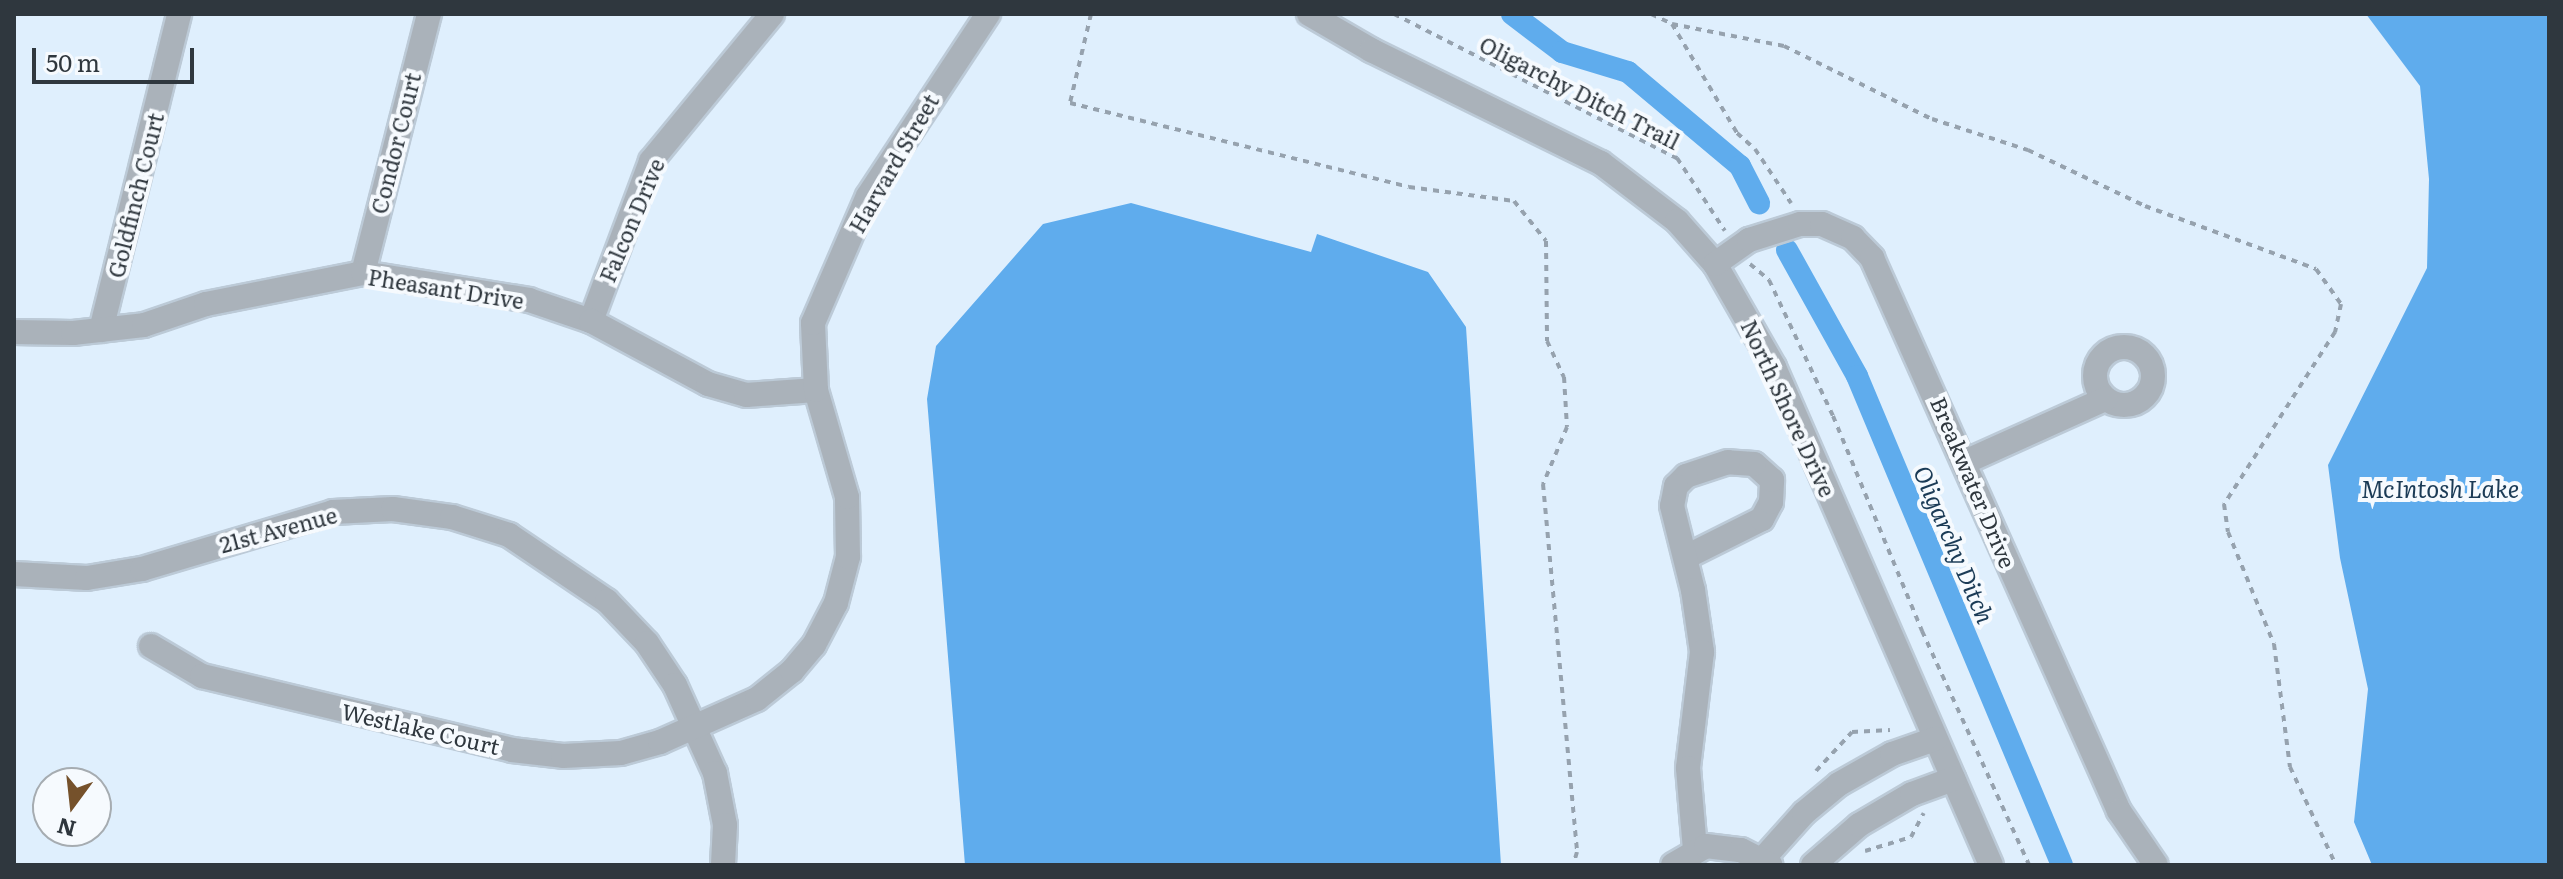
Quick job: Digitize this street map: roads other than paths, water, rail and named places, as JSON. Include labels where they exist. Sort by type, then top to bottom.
[{"type":"street","name":"Goldfinch Court","points":[[101,330],[179,14]]},
{"type":"street","name":"Condor Court","points":[[363,273],[429,14]]},
{"type":"street","name":"Falcon Drive","points":[[591,321],[651,161],[772,14]]},
{"type":"street","name":"Harvard Street","points":[[697,726],[757,699],[792,671],[814,645],[836,603],[848,557],[849,509],[816,390],[813,323],[835,266],[868,196],[988,14]]},
{"type":"street","name":"North Shore Drive","points":[[1309,14],[1371,50],[1601,163],[1677,221],[1715,264],[1774,367],[1991,865]]},
{"type":"street","name":"Breakwater Drive","points":[[1715,264],[1730,239],[1800,224],[1822,224],[1853,238],[1872,258],[2119,811],[2156,865]]},
{"type":"street","name":"Pheasant Drive","points":[[14,332],[101,330],[144,325],[206,304],[363,273],[529,300],[591,321],[708,384],[746,395],[816,390]]},
{"type":"street","points":[[1965,462],[2105,399]]},
{"type":"street","points":[[1686,557],[1762,519],[1771,502],[1772,480],[1754,464],[1728,462],[1686,476],[1676,486],[1672,519],[1686,557],[1702,652],[1688,768],[1695,850]]},
{"type":"street","name":"21st Avenue","points":[[14,574],[87,578],[142,569],[333,512],[393,509],[452,517],[509,535],[607,601],[647,643],[697,726]]},
{"type":"street","name":"Westlake Court","points":[[151,646],[202,676],[512,750],[563,756],[621,753],[697,726]]},
{"type":"street","points":[[697,726],[715,773],[725,825],[723,865]]},
{"type":"street","points":[[1673,865],[1695,850],[1727,846],[1766,862],[1804,813],[1839,784],[1892,754],[1935,739]]},
{"type":"street","points":[[1813,865],[1859,825],[1912,794],[1953,779]]},
{"type":"water","name":"McIntosh Lake","points":[[2366,14],[2549,14],[2549,865],[2372,865],[2354,822],[2368,689],[2340,558],[2328,465],[2427,268],[2429,179],[2420,86]]},
{"type":"water","points":[[1131,203],[1311,252],[1317,234],[1428,272],[1466,327],[1501,865],[965,865],[927,399],[936,346],[1043,224]]},
{"type":"waterway","name":"Oligarchy Ditch","points":[[1512,14],[1562,52],[1628,72],[1740,166],[1759,203]]},
{"type":"waterway","name":"Oligarchy Ditch","points":[[1787,250],[1857,376],[2062,865]]}]
